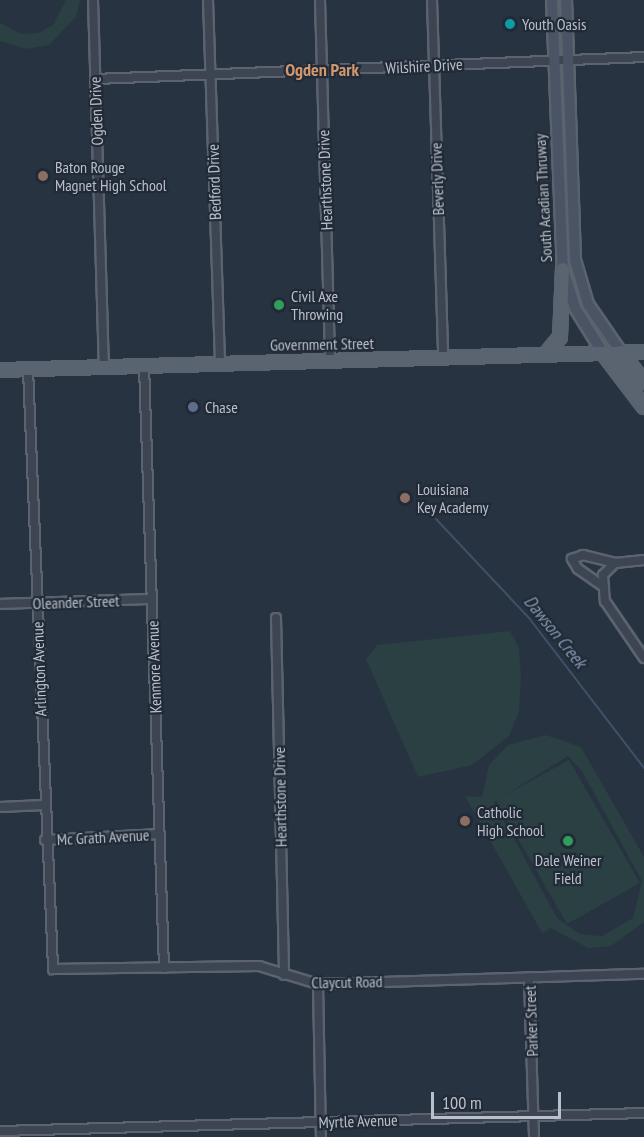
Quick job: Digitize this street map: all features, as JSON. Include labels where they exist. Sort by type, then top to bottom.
[{"type":"main road","name":"South Acadian Thruway","points":[[552,0],[563,269],[575,308],[603,353],[644,407]]},
{"type":"main road","name":"South Acadian Thruway","points":[[566,0],[576,268],[591,309],[644,382]]},
{"type":"main road","points":[[545,355],[560,337],[563,269]]},
{"type":"main road","name":"Government Street","points":[[0,370],[644,352]]},
{"type":"street","name":"Ogden Drive","points":[[93,0],[104,367]]},
{"type":"street","name":"Bedford Drive","points":[[208,0],[220,363]]},
{"type":"street","name":"Hearthstone Drive","points":[[320,0],[330,361]]},
{"type":"street","name":"Beverly Drive","points":[[432,0],[443,358]]},
{"type":"street","name":"Wilshire Drive","points":[[95,79],[644,57]]},
{"type":"street","name":"Kenmore Avenue","points":[[144,365],[164,968]]},
{"type":"street","name":"Arlington Avenue","points":[[28,369],[45,840],[53,969]]},
{"type":"street","points":[[604,587],[578,569],[572,559],[583,555],[615,563],[644,560]]},
{"type":"street","points":[[615,563],[603,575],[605,601],[644,658]]},
{"type":"street","name":"Oleander Street","points":[[0,604],[152,599]]},
{"type":"street","name":"Hearthstone Drive","points":[[276,618],[284,975]]},
{"type":"street","points":[[0,807],[44,805]]},
{"type":"street","name":"Mc Grath Avenue","points":[[45,840],[160,834]]},
{"type":"street","name":"Claycut Road","points":[[53,969],[260,966],[318,984],[644,974]]},
{"type":"street","name":"Parker Street","points":[[529,977],[534,1137]]},
{"type":"street","points":[[318,984],[321,1137]]},
{"type":"street","name":"Myrtle Avenue","points":[[0,1131],[644,1113]]},
{"type":"green space","points":[[66,0],[80,0],[76,17],[49,45],[26,49],[0,41],[0,23],[21,34],[38,33],[53,25]]},
{"type":"green space","points":[[510,631],[519,648],[521,679],[519,711],[509,736],[472,765],[418,777],[366,659],[377,645]]},
{"type":"green space","points":[[546,735],[581,747],[644,857],[644,922],[611,946],[588,948],[551,928],[542,933],[465,796],[482,797],[489,765],[508,745]],"holes":[[[568,756],[582,771],[642,881],[633,918],[602,936],[580,934],[557,918],[494,802]]]},
{"type":"green space","name":"Dale Weiner Field","points":[[569,760],[640,883],[567,924],[496,800]]},
{"type":"waterway","name":"Dawson Creek","points":[[436,519],[529,618],[644,768]]},
{"type":"place","name":"Youth Oasis","points":[[510,24]]},
{"type":"place","name":"Baton Rouge Magnet High School","points":[[43,176]]},
{"type":"place","name":"Civil Axe Throwing","points":[[279,305]]},
{"type":"place","name":"Chase","points":[[193,407]]},
{"type":"place","name":"Louisiana Key Academy","points":[[405,498]]},
{"type":"place","name":"Catholic High School","points":[[465,821]]},
{"type":"place","name":"Dale Weiner Field","points":[[568,841]]},
{"type":"district","name":"Ogden Park","points":[[322,70]]}]
